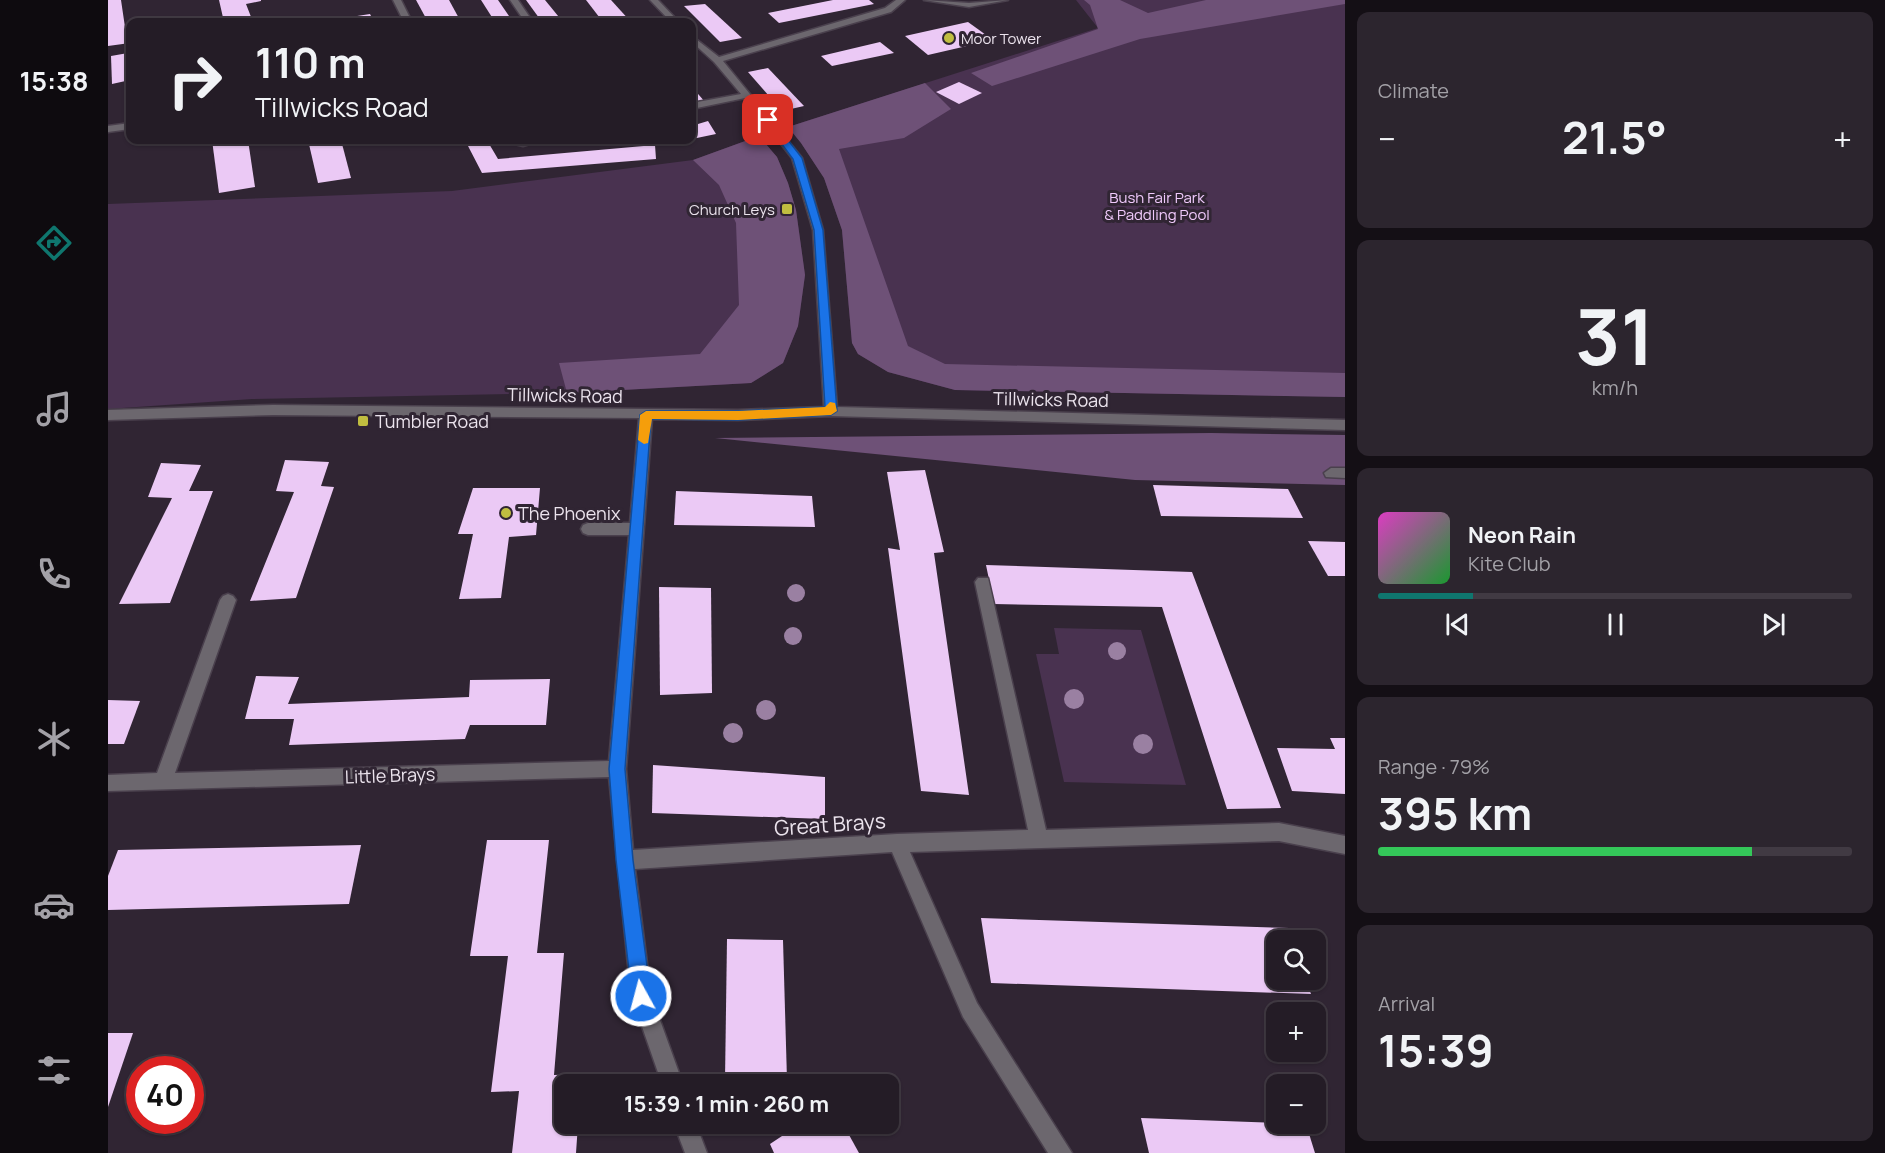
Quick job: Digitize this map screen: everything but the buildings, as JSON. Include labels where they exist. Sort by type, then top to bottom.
[{"type":"street","points":[[397,0],[406,18]]},
{"type":"street","points":[[514,0],[525,18]]},
{"type":"street","points":[[654,0],[671,18]]},
{"type":"street","points":[[717,60],[888,10],[901,0]]},
{"type":"street","points":[[928,0],[969,5],[1004,0]]},
{"type":"street","points":[[696,42],[717,60],[797,158],[819,230],[831,411]]},
{"type":"street","points":[[696,105],[747,95]]},
{"type":"street","points":[[108,129],[126,127]]},
{"type":"street","name":"Tillwicks Road","points":[[108,415],[273,410],[646,415],[738,415],[831,411],[1345,425]]},
{"type":"street","points":[[646,415],[617,769],[641,996],[668,1074]]},
{"type":"street","points":[[588,529],[637,529]]},
{"type":"street","points":[[983,582],[1039,839]]},
{"type":"street","points":[[162,781],[228,600]]},
{"type":"street","name":"Little Brays","points":[[108,783],[617,769]]},
{"type":"street","name":"Great Brays","points":[[625,860],[897,843],[1279,832],[1345,845]]},
{"type":"street","points":[[897,843],[970,1010],[1062,1153]]},
{"type":"street","points":[[689,1134],[696,1153]]},
{"type":"green space","name":"Bush Fair Park & Paddling Pool","points":[[1076,0],[1345,0],[1345,397],[955,390],[888,372],[858,354],[852,343],[842,230],[824,178],[788,127],[1098,28]]},
{"type":"green space","points":[[759,136],[777,157],[788,183],[796,210],[805,275],[798,326],[783,363],[751,383],[567,393],[252,399],[108,409],[108,204],[452,191],[693,160]]},
{"type":"green space","points":[[1054,628],[1141,630],[1186,785],[1064,782],[1036,654],[1059,654]]},
{"type":"shaded area","points":[[1084,0],[1120,0],[1148,13],[1206,0],[1345,0],[1345,4],[1140,39],[992,86],[971,73],[1098,29],[1090,5]]},
{"type":"shaded area","points":[[925,83],[951,109],[904,138],[839,149],[908,346],[945,364],[1345,373],[1345,397],[955,390],[888,372],[858,354],[852,343],[842,230],[824,178],[788,127]]},
{"type":"shaded area","points":[[759,136],[777,157],[788,183],[796,210],[805,275],[798,326],[783,363],[751,383],[567,393],[559,363],[700,354],[739,305],[736,223],[719,185],[693,160]]},
{"type":"shaded area","points":[[1211,433],[1345,435],[1345,485],[1135,480],[715,438]]},
{"type":"slow traffic","points":[[644,440],[646,415],[738,415],[831,411],[830,406]]},
{"type":"place","name":"Moor Tower","points":[[949,38]]},
{"type":"place","name":"Church Leys","points":[[787,209]]},
{"type":"place","name":"Tumbler Road","points":[[363,421]]},
{"type":"place","name":"The Phoenix","points":[[506,513]]},
{"type":"route","points":[[641,996],[617,769],[646,415],[738,415],[831,411],[819,230],[797,158],[768,120]]}]
